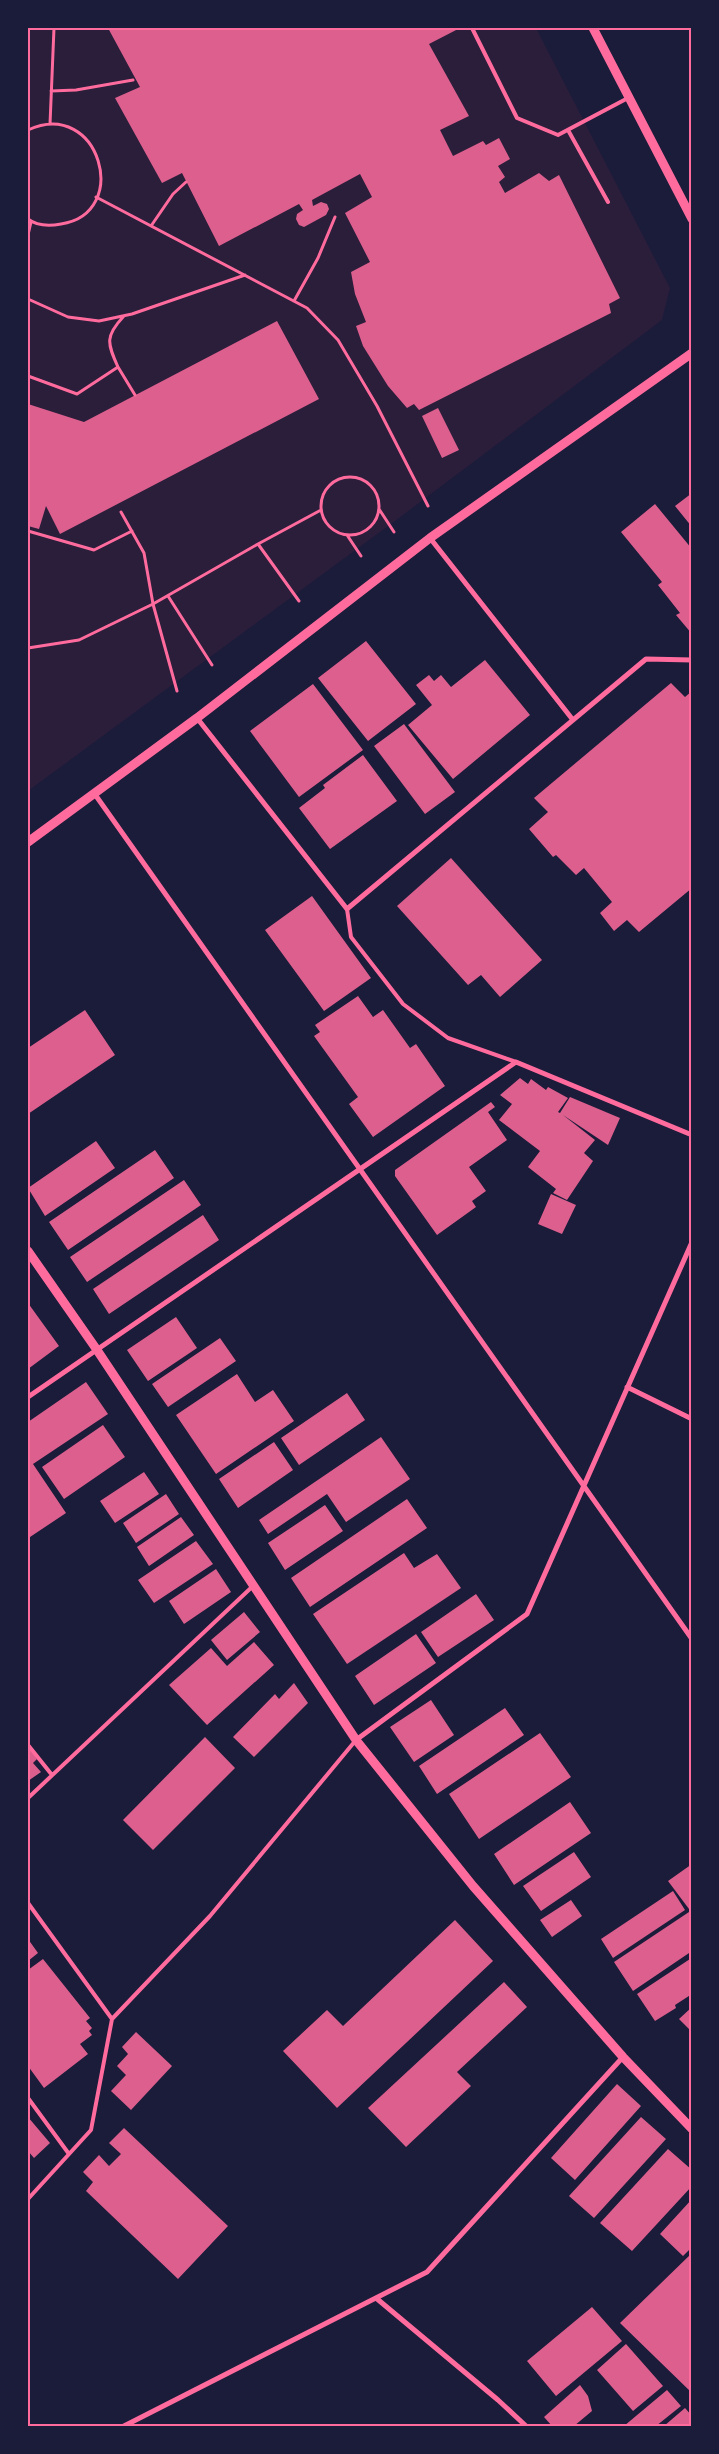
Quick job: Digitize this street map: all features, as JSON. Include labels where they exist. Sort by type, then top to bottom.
[{"type":"street","points":[[593,28],[692,219]]},
{"type":"street","points":[[28,842],[197,718],[430,538],[692,353]]},
{"type":"street","points":[[430,538],[573,720]]},
{"type":"street","points":[[197,718],[348,909],[646,659],[692,660]]},
{"type":"street","points":[[94,793],[359,1170],[585,1485],[692,1639]]},
{"type":"street","points":[[28,1397],[516,1062],[692,1135]]},
{"type":"street","points":[[356,1740],[527,1614],[692,1242]]},
{"type":"street","points":[[28,1251],[97,1350],[356,1740],[473,1886],[623,2057],[692,2129]]},
{"type":"street","points":[[627,1387],[692,1419]]},
{"type":"street","points":[[124,2426],[427,2272],[623,2057]]},
{"type":"street","points":[[376,2298],[498,2400],[526,2426]]},
{"type":"lane","points":[[472,28],[517,118],[558,135],[629,98]]},
{"type":"lane","points":[[568,130],[608,202]]},
{"type":"lane","points":[[348,909],[351,937],[403,1004],[448,1038],[516,1062]]},
{"type":"lane","points":[[28,1798],[252,1586]]},
{"type":"lane","points":[[28,2199],[91,2130],[112,2019],[210,1916],[356,1740]]},
{"type":"lane","points":[[28,1745],[52,1775]]},
{"type":"lane","points":[[28,1903],[112,2019]]},
{"type":"lane","points":[[28,2098],[70,2154]]},
{"type":"path","points":[[50,124],[54,28]]},
{"type":"path","points":[[51,91],[76,90],[133,80]]},
{"type":"path","points":[[28,130],[40,125],[50,124],[69,128],[78,133],[96,152],[100,164],[101,178],[96,197],[86,212],[65,224],[52,226],[29,221],[28,235]]},
{"type":"path","points":[[151,226],[173,194],[186,182]]},
{"type":"path","points":[[96,197],[307,308],[338,340],[377,406],[428,506]]},
{"type":"path","points":[[294,301],[318,258],[335,217]]},
{"type":"path","points":[[28,299],[68,317],[99,321],[124,316],[245,275]]},
{"type":"path","points":[[124,316],[111,330],[108,347],[135,395]]},
{"type":"path","points":[[28,376],[77,394],[118,367]]},
{"type":"path","points":[[349,477],[365,480],[371,486],[379,500],[379,509],[377,517],[367,530],[360,534],[347,535],[335,532],[328,526],[321,510],[321,502],[327,487],[341,478],[349,477]]},
{"type":"path","points":[[379,509],[394,532]]},
{"type":"path","points":[[28,648],[79,640],[168,596],[321,510]]},
{"type":"path","points":[[121,512],[144,553],[153,604],[177,691]]},
{"type":"path","points":[[28,531],[94,550],[132,531]]},
{"type":"path","points":[[347,535],[361,556]]},
{"type":"path","points":[[258,544],[299,601]]},
{"type":"path","points":[[168,596],[212,665]]},
{"type":"shaded area","points":[[28,28],[536,28],[670,288],[662,320],[395,521],[28,791]]},
{"type":"building","points":[[108,28],[460,28],[429,44],[469,116],[440,130],[453,156],[483,141],[486,145],[499,138],[510,159],[498,166],[505,177],[499,182],[505,193],[539,173],[549,181],[559,175],[620,298],[609,304],[611,313],[419,410],[414,404],[407,408],[388,386],[363,346],[356,326],[366,322],[355,294],[351,272],[370,262],[345,213],[372,197],[360,174],[312,200],[313,206],[321,202],[327,204],[329,209],[326,215],[304,227],[299,225],[296,219],[297,214],[303,210],[299,204],[219,246],[182,173],[162,183],[115,98],[140,87]]},
{"type":"building","points":[[277,321],[319,399],[60,534],[46,506],[39,529],[28,526],[28,404],[84,422]]},
{"type":"building","points":[[438,408],[459,450],[442,458],[422,416]]},
{"type":"building","points":[[692,493],[692,527],[675,506]]},
{"type":"building","points":[[655,504],[692,549],[692,634],[676,615],[680,613],[658,585],[662,582],[621,532]]},
{"type":"building","points":[[366,641],[416,704],[368,741],[318,678]]},
{"type":"building","points":[[485,660],[530,715],[453,779],[408,725],[432,705],[416,685],[429,675],[434,681],[441,675],[451,687]]},
{"type":"building","points":[[671,683],[685,697],[692,691],[692,888],[639,932],[627,920],[614,931],[600,913],[612,902],[584,868],[576,875],[556,855],[553,857],[529,829],[548,812],[534,798]]},
{"type":"building","points":[[313,684],[363,750],[299,797],[250,731]]},
{"type":"building","points":[[404,724],[455,792],[425,814],[374,746]]},
{"type":"building","points":[[363,755],[397,801],[330,849],[299,808],[325,788],[323,785]]},
{"type":"building","points":[[451,858],[542,960],[500,997],[481,975],[468,985],[397,906]]},
{"type":"building","points":[[312,896],[371,978],[324,1011],[265,930]]},
{"type":"building","points":[[358,996],[373,1017],[383,1010],[410,1048],[416,1044],[445,1086],[373,1137],[349,1104],[358,1097],[314,1036],[320,1032],[315,1025]]},
{"type":"building","points":[[85,1010],[115,1055],[28,1114],[28,1048]]},
{"type":"building","points":[[520,1078],[528,1084],[531,1079],[546,1090],[548,1087],[568,1098],[558,1112],[560,1113],[570,1097],[620,1118],[608,1145],[563,1115],[595,1140],[584,1153],[593,1161],[567,1200],[553,1193],[556,1189],[528,1167],[540,1151],[499,1120],[512,1104],[500,1095]]},
{"type":"building","points":[[491,1102],[495,1107],[488,1112],[507,1140],[469,1167],[486,1191],[472,1201],[476,1207],[437,1235],[395,1176],[395,1170]]},
{"type":"building","points":[[96,1141],[115,1168],[45,1216],[28,1188]]},
{"type":"building","points":[[155,1150],[174,1178],[68,1250],[49,1222]]},
{"type":"building","points":[[184,1180],[201,1205],[87,1282],[70,1257]]},
{"type":"building","points":[[551,1194],[576,1205],[562,1234],[538,1224]]},
{"type":"building","points":[[203,1215],[219,1240],[109,1314],[93,1289]]},
{"type":"building","points":[[28,1303],[59,1346],[28,1369]]},
{"type":"building","points":[[176,1317],[197,1348],[148,1381],[127,1350]]},
{"type":"building","points":[[220,1338],[236,1361],[168,1407],[152,1384]]},
{"type":"building","points":[[237,1374],[255,1402],[273,1390],[294,1421],[216,1474],[176,1415]]},
{"type":"building","points":[[86,1382],[108,1414],[33,1464],[66,1513],[30,1537],[28,1534],[28,1422]]},
{"type":"building","points":[[347,1393],[365,1420],[299,1465],[281,1438]]},
{"type":"building","points":[[103,1425],[125,1457],[64,1499],[42,1467]]},
{"type":"building","points":[[381,1437],[410,1479],[346,1522],[327,1494],[268,1534],[259,1520]]},
{"type":"building","points":[[274,1442],[293,1470],[238,1508],[219,1479]]},
{"type":"building","points":[[144,1472],[159,1494],[115,1523],[100,1501]]},
{"type":"building","points":[[166,1494],[179,1514],[136,1543],[123,1523]]},
{"type":"building","points":[[407,1499],[427,1528],[310,1607],[291,1578]]},
{"type":"building","points":[[325,1505],[343,1531],[285,1570],[268,1543]]},
{"type":"building","points":[[181,1517],[194,1535],[149,1566],[137,1547]]},
{"type":"building","points":[[196,1541],[213,1564],[154,1603],[138,1580]]},
{"type":"building","points":[[404,1553],[414,1568],[437,1554],[461,1588],[347,1664],[313,1614]]},
{"type":"building","points":[[216,1569],[231,1592],[184,1624],[169,1601]]},
{"type":"building","points":[[476,1594],[494,1620],[438,1657],[421,1632]]},
{"type":"building","points":[[244,1612],[260,1632],[227,1660],[211,1640]]},
{"type":"building","points":[[416,1634],[436,1663],[374,1705],[355,1676]]},
{"type":"building","points":[[254,1642],[274,1665],[207,1725],[169,1685],[211,1648],[227,1666]]},
{"type":"building","points":[[294,1683],[308,1703],[254,1757],[233,1737],[275,1694],[279,1699]]},
{"type":"building","points":[[431,1700],[454,1735],[414,1762],[390,1727]]},
{"type":"building","points":[[505,1708],[524,1735],[437,1794],[419,1766]]},
{"type":"building","points":[[540,1733],[571,1777],[479,1839],[449,1794]]},
{"type":"building","points":[[205,1737],[235,1768],[153,1850],[123,1820]]},
{"type":"building","points":[[28,1747],[37,1759],[33,1763],[41,1772],[28,1781]]},
{"type":"building","points":[[570,1802],[591,1833],[514,1885],[494,1854]]},
{"type":"building","points":[[574,1852],[591,1877],[541,1911],[523,1886]]},
{"type":"building","points":[[692,1864],[692,1907],[689,1909],[668,1881]]},
{"type":"building","points":[[673,1891],[685,1910],[613,1958],[601,1939]]},
{"type":"building","points":[[571,1900],[582,1916],[552,1937],[540,1920]]},
{"type":"building","points":[[692,1910],[692,1951],[633,1991],[614,1962]]},
{"type":"building","points":[[455,1920],[493,1961],[337,2108],[283,2051],[327,2010],[343,2026]]},
{"type":"building","points":[[28,1939],[38,1953],[28,1961]]},
{"type":"building","points":[[43,1959],[90,2018],[86,2021],[92,2028],[89,2031],[92,2035],[80,2044],[88,2054],[44,2088],[28,2066],[28,1970]]},
{"type":"building","points":[[690,1959],[692,1994],[675,2005],[676,2008],[655,2021],[637,1994]]},
{"type":"building","points":[[504,1982],[527,2007],[457,2072],[471,2086],[406,2147],[368,2108]]},
{"type":"building","points":[[692,2007],[692,2032],[679,2019]]},
{"type":"building","points":[[136,2032],[172,2066],[131,2110],[111,2091],[126,2075],[117,2066],[128,2054],[122,2047]]},
{"type":"building","points":[[617,2084],[641,2106],[575,2180],[551,2158]]},
{"type":"building","points":[[28,2117],[50,2143],[34,2158],[28,2151]]},
{"type":"building","points":[[641,2117],[666,2139],[594,2218],[569,2196]]},
{"type":"building","points":[[124,2128],[228,2226],[178,2279],[86,2191],[93,2182],[83,2172],[99,2155],[109,2166],[121,2154],[109,2143]]},
{"type":"building","points":[[668,2149],[692,2170],[692,2186],[632,2251],[600,2223]]},
{"type":"building","points":[[692,2199],[692,2247],[683,2256],[660,2234]]},
{"type":"building","points":[[692,2253],[692,2393],[620,2323]]},
{"type":"building","points":[[592,2307],[622,2341],[556,2396],[527,2361]]},
{"type":"building","points":[[626,2344],[663,2386],[633,2411],[597,2370]]},
{"type":"building","points":[[580,2385],[588,2396],[592,2411],[574,2426],[552,2426],[544,2417]]},
{"type":"building","points":[[667,2390],[681,2406],[656,2426],[624,2426]]},
{"type":"building","points":[[685,2408],[692,2416],[692,2426],[664,2426]]}]
